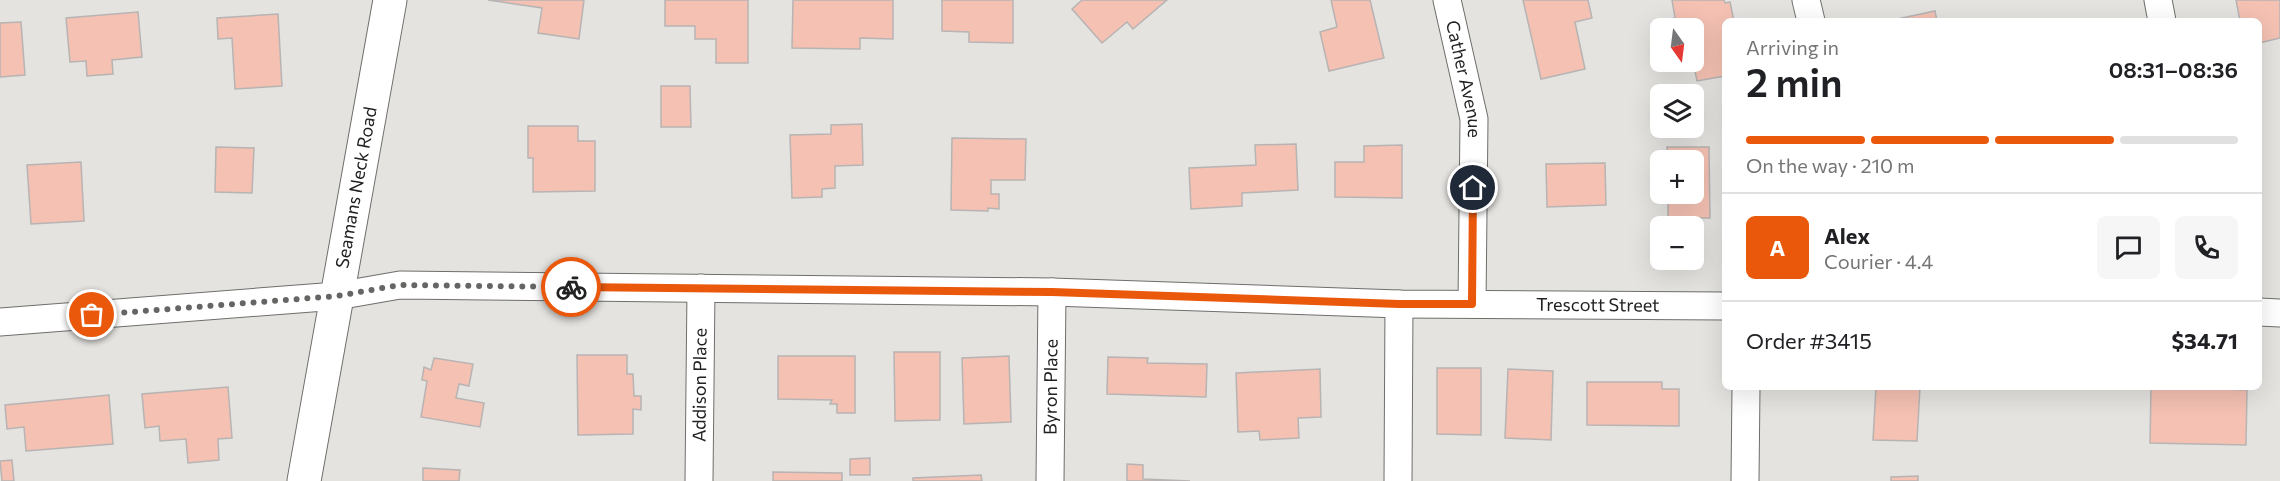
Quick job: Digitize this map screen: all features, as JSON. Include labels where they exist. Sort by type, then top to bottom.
[{"type":"main road","name":"Seamans Neck Road","points":[[304,481],[390,0]]},
{"type":"street","name":"Cather Avenue","points":[[1447,0],[1474,119],[1472,304]]},
{"type":"street","points":[[1806,0],[1810,18]]},
{"type":"street","points":[[2158,0],[2161,18]]},
{"type":"street","points":[[0,322],[337,296],[400,285],[1052,292],[1399,304],[1398,481]]},
{"type":"street","name":"Addison Place","points":[[699,481],[701,288]]},
{"type":"street","name":"Byron Place","points":[[1050,481],[1052,292]]},
{"type":"street","name":"Trescott Street","points":[[1399,304],[1722,306]]},
{"type":"street","points":[[2262,312],[2280,313]]},
{"type":"street","points":[[1745,481],[1746,390]]},
{"type":"building","points":[[488,0],[584,0],[579,39],[538,33],[542,8]]},
{"type":"building","points":[[665,0],[748,0],[748,63],[716,63],[716,39],[695,39],[695,26],[665,26]]},
{"type":"building","points":[[793,0],[893,0],[893,39],[860,38],[860,49],[792,48]]},
{"type":"building","points":[[942,0],[1013,0],[1013,43],[969,42],[969,32],[942,31]]},
{"type":"building","points":[[1082,0],[1167,0],[1133,29],[1127,22],[1102,43],[1072,9]]},
{"type":"building","points":[[1331,0],[1370,0],[1384,58],[1329,71],[1320,32],[1337,27]]},
{"type":"building","points":[[1523,0],[1588,0],[1592,18],[1575,22],[1585,69],[1541,79]]},
{"type":"building","points":[[1672,0],[1730,2],[1733,18],[1722,18],[1722,77],[1697,81],[1695,72],[1704,72],[1704,18],[1675,18]]},
{"type":"building","points":[[2236,0],[2280,0],[2280,38],[2262,42],[2262,18],[2239,18]]},
{"type":"building","points":[[1935,11],[1936,18],[1902,18]]},
{"type":"building","points":[[138,12],[142,57],[112,60],[113,74],[87,76],[86,61],[70,62],[66,18]]},
{"type":"building","points":[[278,14],[282,86],[235,89],[232,38],[218,39],[217,18]]},
{"type":"building","points":[[21,22],[25,75],[0,77],[0,23]]},
{"type":"building","points":[[661,86],[690,86],[691,127],[661,127]]},
{"type":"building","points":[[862,124],[863,165],[835,166],[835,188],[822,189],[822,197],[792,198],[790,135],[831,134],[831,125]]},
{"type":"building","points":[[528,126],[578,126],[578,141],[595,141],[595,191],[533,192],[533,158],[528,158]]},
{"type":"building","points":[[952,138],[1026,139],[1025,180],[991,180],[991,194],[999,194],[999,209],[951,210]]},
{"type":"building","points":[[1296,144],[1298,190],[1242,193],[1242,206],[1191,209],[1189,168],[1256,165],[1255,145]]},
{"type":"building","points":[[1402,145],[1402,198],[1335,197],[1335,162],[1364,162],[1364,146]]},
{"type":"building","points":[[216,147],[254,148],[252,193],[215,192]]},
{"type":"building","points":[[1667,147],[1709,147],[1710,218],[1668,216],[1668,204],[1704,204],[1704,150],[1667,150]]},
{"type":"building","points":[[81,162],[84,221],[31,224],[27,165]]},
{"type":"building","points":[[1605,163],[1606,205],[1547,207],[1546,164]]},
{"type":"building","points":[[894,352],[940,352],[940,420],[895,421]]},
{"type":"building","points":[[577,355],[627,355],[627,374],[633,374],[634,396],[641,396],[641,410],[633,409],[633,434],[578,435]]},
{"type":"building","points":[[778,356],[855,356],[855,413],[837,413],[837,404],[830,404],[832,400],[778,399]]},
{"type":"building","points":[[1009,356],[1011,422],[964,424],[962,358]]},
{"type":"building","points":[[1108,357],[1148,358],[1147,363],[1207,364],[1206,397],[1107,394]]},
{"type":"building","points":[[434,358],[473,364],[469,386],[459,384],[456,398],[484,403],[480,427],[421,417],[427,381],[422,380],[424,367],[431,370]]},
{"type":"building","points":[[1437,368],[1481,368],[1481,435],[1437,434]]},
{"type":"building","points":[[1320,369],[1321,417],[1298,418],[1299,438],[1260,440],[1259,431],[1238,432],[1236,373]]},
{"type":"building","points":[[1508,369],[1553,371],[1551,440],[1505,438]]},
{"type":"building","points":[[1587,382],[1662,382],[1662,389],[1679,389],[1679,426],[1587,425]]},
{"type":"building","points":[[228,387],[232,438],[218,439],[219,460],[188,463],[186,439],[160,441],[159,426],[145,428],[142,394]]},
{"type":"building","points":[[1876,390],[1920,390],[1917,441],[1873,440]]},
{"type":"building","points":[[2151,390],[2247,390],[2246,445],[2150,443]]},
{"type":"building","points":[[109,395],[113,444],[26,451],[24,427],[7,429],[5,405]]},
{"type":"building","points":[[870,458],[870,475],[850,475],[850,459]]},
{"type":"building","points":[[12,460],[14,481],[2,481],[0,461]]},
{"type":"building","points":[[1127,464],[1143,465],[1143,479],[1190,481],[1127,481]]},
{"type":"building","points":[[423,468],[460,470],[459,481],[423,481]]},
{"type":"building","points":[[773,472],[842,473],[842,481],[773,481]]},
{"type":"building","points":[[981,475],[982,481],[913,481],[913,478]]},
{"type":"building","points":[[1918,476],[1918,481],[1891,481],[1891,477]]},
{"type":"way so far","points":[[92,315],[337,296],[400,285],[571,287]]},
{"type":"route","points":[[571,287],[1052,292],[1399,304],[1472,304],[1473,188]]}]
